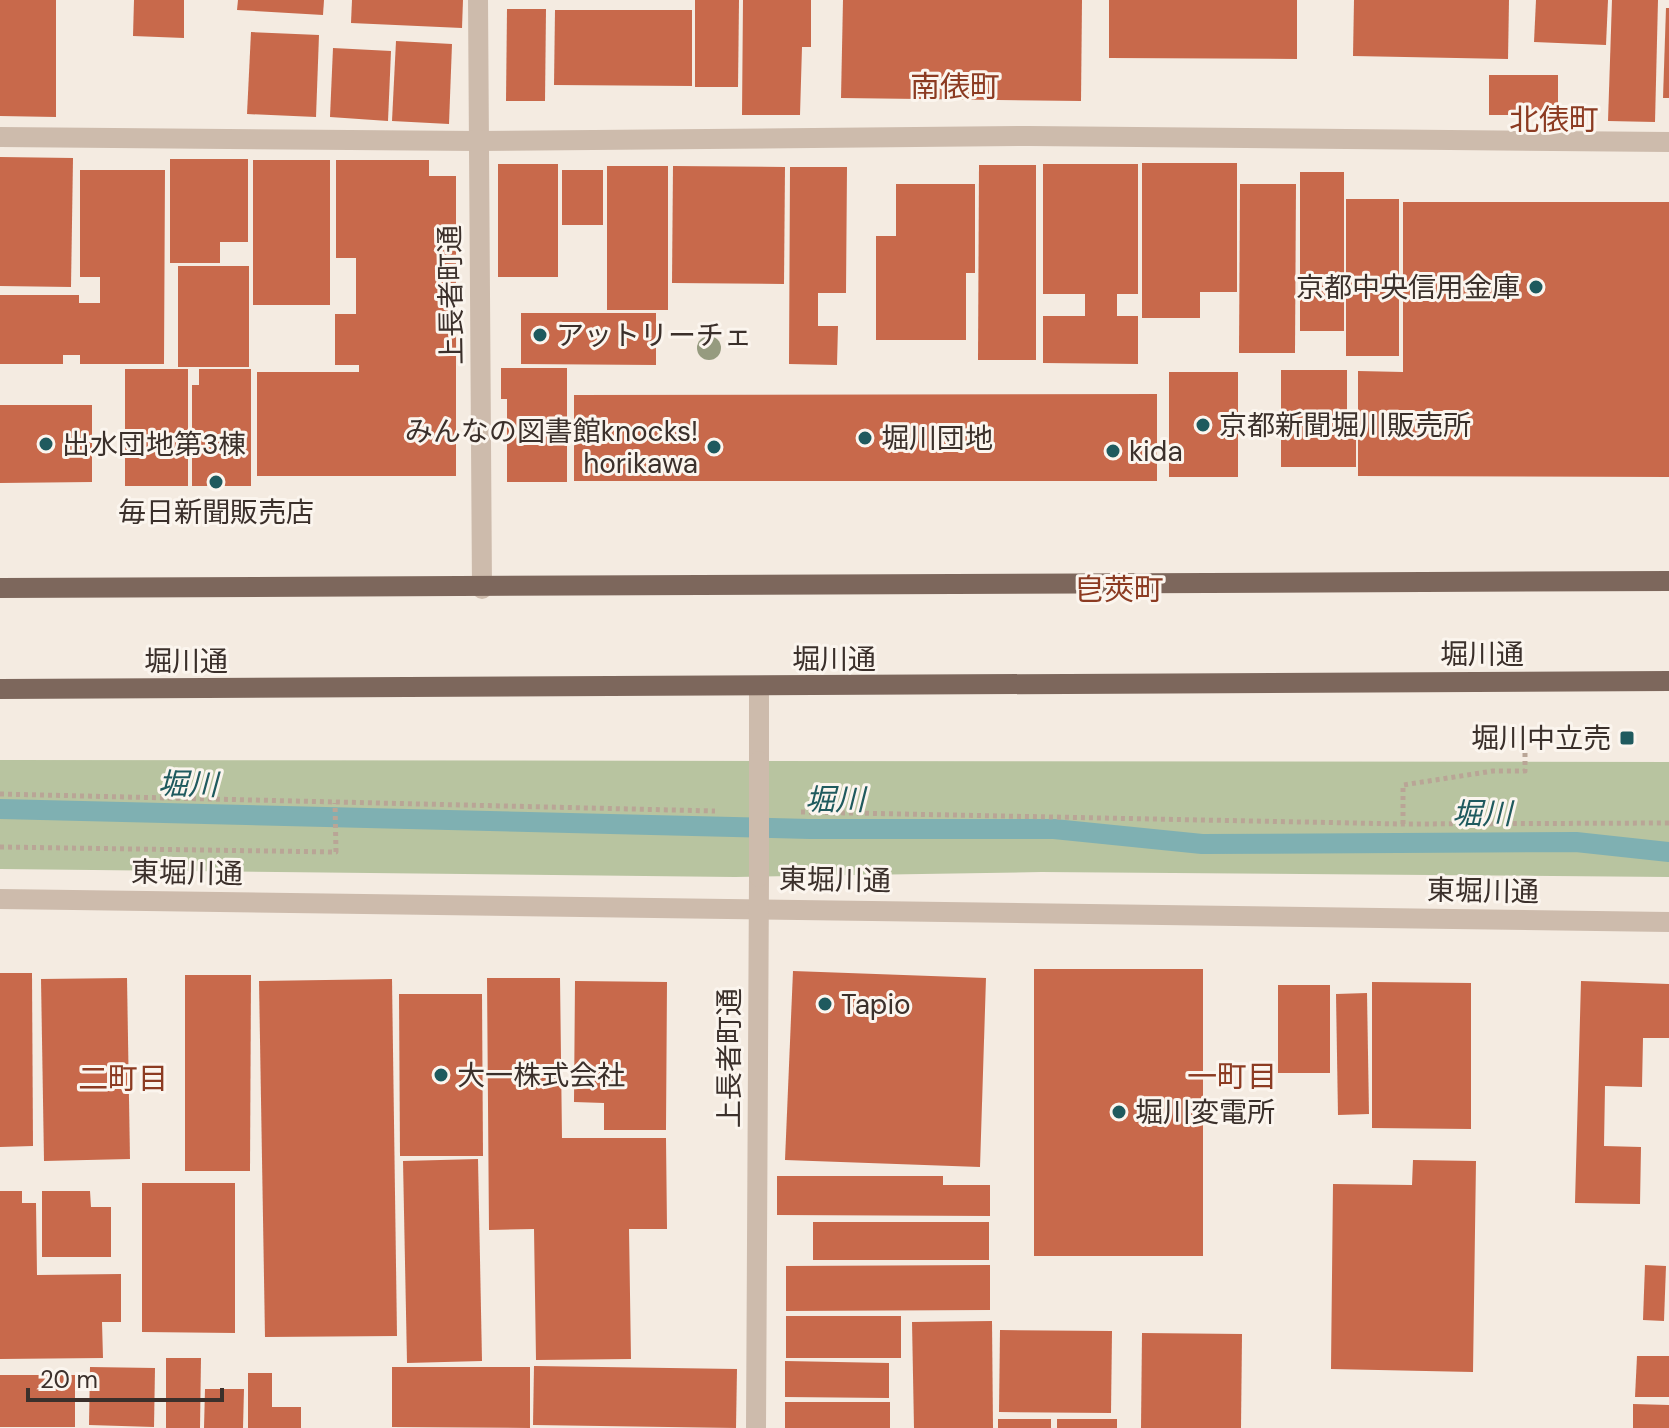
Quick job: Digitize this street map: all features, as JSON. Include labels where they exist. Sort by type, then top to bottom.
[{"type":"main road","points":[[0,588],[482,589],[1669,581]]},
{"type":"main road","name":"堀川通","points":[[0,689],[759,688],[1669,681]]},
{"type":"street","name":"上長者町通","points":[[478,0],[482,589]]},
{"type":"street","points":[[0,137],[477,141],[1045,136],[1669,142]]},
{"type":"street","name":"上長者町通","points":[[756,1428],[759,688]]},
{"type":"street","name":"東堀川通","points":[[0,899],[759,907],[1669,922]]},
{"type":"path","points":[[1403,824],[1403,785],[1493,771],[1525,771],[1525,751]]},
{"type":"path","points":[[0,794],[718,811]]},
{"type":"path","points":[[0,847],[336,852],[335,803]]},
{"type":"path","points":[[797,812],[1403,824],[1669,823]]},
{"type":"green space","points":[[0,760],[1669,762],[1669,877],[1041,872],[735,877],[0,869]]},
{"type":"building","points":[[0,0],[56,0],[56,117],[0,116]]},
{"type":"building","points":[[134,0],[184,0],[184,38],[133,36]]},
{"type":"building","points":[[238,0],[324,0],[323,15],[237,10]]},
{"type":"building","points":[[352,0],[463,0],[462,28],[351,23]]},
{"type":"building","points":[[695,0],[739,0],[738,87],[695,87]]},
{"type":"building","points":[[743,0],[811,0],[811,47],[802,47],[800,115],[742,115]]},
{"type":"building","points":[[843,0],[1082,0],[1081,101],[841,98]]},
{"type":"building","points":[[1109,0],[1297,0],[1297,59],[1109,58]]},
{"type":"building","points":[[1354,0],[1509,0],[1508,59],[1353,56]]},
{"type":"building","points":[[1536,0],[1608,0],[1606,45],[1534,42]]},
{"type":"building","points":[[1612,0],[1658,0],[1655,122],[1608,121]]},
{"type":"building","points":[[1666,8],[1669,8],[1669,98],[1663,98]]},
{"type":"building","points":[[507,9],[546,9],[545,101],[506,101]]},
{"type":"building","points":[[555,10],[692,10],[692,86],[554,85]]},
{"type":"building","points":[[251,32],[319,35],[316,117],[247,114]]},
{"type":"building","points":[[396,41],[452,44],[449,124],[392,121]]},
{"type":"building","points":[[333,48],[391,51],[388,121],[330,117]]},
{"type":"building","points":[[1489,75],[1558,75],[1558,115],[1489,115]]},
{"type":"building","points":[[0,157],[73,158],[71,287],[0,286]]},
{"type":"building","points":[[170,159],[248,159],[248,242],[220,242],[220,263],[170,263]]},
{"type":"building","points":[[253,160],[330,160],[330,305],[253,305]]},
{"type":"building","points":[[336,160],[429,160],[429,176],[456,176],[456,476],[257,476],[257,372],[359,372],[359,365],[335,365],[335,314],[356,314],[356,258],[336,258]]},
{"type":"building","points":[[1142,163],[1237,163],[1237,292],[1200,292],[1200,318],[1142,318]]},
{"type":"building","points":[[498,164],[558,164],[558,277],[498,277]]},
{"type":"building","points":[[1043,164],[1138,164],[1138,294],[1117,294],[1117,316],[1138,316],[1138,364],[1043,363],[1043,316],[1085,316],[1085,294],[1043,294]]},
{"type":"building","points":[[979,165],[1036,165],[1036,360],[978,360]]},
{"type":"building","points":[[607,166],[668,166],[668,310],[607,310]]},
{"type":"building","points":[[673,166],[785,167],[784,284],[672,283]]},
{"type":"building","points":[[790,167],[847,167],[846,293],[818,293],[818,326],[838,326],[837,365],[789,364]]},
{"type":"building","points":[[80,170],[165,170],[164,364],[80,364],[80,355],[63,355],[63,364],[0,364],[0,295],[79,295],[79,303],[100,303],[100,277],[80,277]]},
{"type":"building","points":[[562,170],[603,170],[603,225],[562,225]]},
{"type":"building","points":[[1300,172],[1344,172],[1344,331],[1300,331]]},
{"type":"building","points":[[896,184],[975,184],[975,273],[966,273],[966,340],[876,340],[876,236],[896,236]]},
{"type":"building","points":[[1240,184],[1296,184],[1295,353],[1239,353]]},
{"type":"building","points":[[1346,199],[1399,199],[1399,356],[1346,356]]},
{"type":"building","name":"京都中央信用金庫","points":[[1403,202],[1669,202],[1669,477],[1358,476],[1358,371],[1403,372]]},
{"type":"building","points":[[178,266],[249,266],[249,367],[178,367]]},
{"type":"building","points":[[521,313],[656,313],[656,365],[521,364]]},
{"type":"building","points":[[501,368],[567,368],[567,482],[507,482],[507,399],[501,399]]},
{"type":"building","points":[[125,369],[188,369],[188,486],[125,486]]},
{"type":"building","points":[[199,369],[251,369],[251,486],[192,486],[192,385],[199,385]]},
{"type":"building","points":[[1281,370],[1347,370],[1347,422],[1356,422],[1356,467],[1281,467]]},
{"type":"building","name":"京都新聞堀川販売所","points":[[1169,372],[1238,372],[1238,477],[1169,477]]},
{"type":"building","name":"堀川団地","points":[[1157,394],[1157,481],[574,481],[574,395]]},
{"type":"building","name":"出水団地第3棟","points":[[0,405],[92,405],[92,482],[0,483]]},
{"type":"building","name":"堀川変電所","points":[[1034,969],[1203,969],[1203,1256],[1034,1256]]},
{"type":"building","points":[[793,971],[986,978],[980,1167],[785,1160]]},
{"type":"building","points":[[0,973],[32,973],[33,1146],[0,1147]]},
{"type":"building","points":[[185,975],[251,975],[250,1171],[185,1171]]},
{"type":"building","points":[[127,978],[130,1159],[44,1161],[41,979]]},
{"type":"building","points":[[487,978],[560,978],[562,1138],[666,1138],[667,1229],[629,1229],[631,1359],[536,1360],[534,1229],[489,1230]]},
{"type":"building","points":[[392,979],[397,1336],[265,1337],[259,981]]},
{"type":"building","points":[[575,981],[667,982],[666,1130],[604,1130],[604,1103],[574,1102]]},
{"type":"building","points":[[1581,981],[1669,984],[1669,1038],[1643,1038],[1642,1087],[1605,1086],[1604,1146],[1641,1147],[1640,1204],[1575,1203]]},
{"type":"building","points":[[1372,982],[1471,983],[1471,1129],[1372,1128]]},
{"type":"building","points":[[1278,985],[1330,985],[1330,1073],[1278,1073]]},
{"type":"building","points":[[1367,993],[1369,1114],[1338,1115],[1336,994]]},
{"type":"building","name":"大一株式会社","points":[[399,994],[482,994],[483,1156],[400,1156]]},
{"type":"building","points":[[478,1159],[482,1361],[407,1363],[403,1161]]},
{"type":"building","points":[[1413,1160],[1476,1161],[1473,1372],[1331,1369],[1333,1184],[1412,1185]]},
{"type":"building","points":[[777,1176],[943,1176],[943,1185],[990,1185],[990,1216],[777,1215]]},
{"type":"building","points":[[142,1183],[235,1183],[235,1333],[142,1332]]},
{"type":"building","points":[[0,1191],[22,1191],[22,1203],[36,1203],[37,1275],[121,1274],[121,1322],[102,1322],[103,1358],[0,1359]]},
{"type":"building","points":[[42,1191],[90,1191],[91,1207],[111,1207],[111,1257],[42,1257]]},
{"type":"building","points":[[813,1222],[989,1222],[989,1260],[813,1260]]},
{"type":"building","points":[[990,1265],[990,1310],[786,1311],[786,1266]]},
{"type":"building","points":[[1645,1265],[1666,1266],[1664,1321],[1643,1320]]},
{"type":"building","points":[[786,1316],[901,1316],[901,1358],[786,1358]]},
{"type":"building","points":[[992,1321],[993,1428],[914,1428],[912,1322]]},
{"type":"building","points":[[1000,1330],[1112,1331],[1111,1413],[999,1412]]},
{"type":"building","points":[[1142,1333],[1242,1334],[1241,1428],[1141,1428]]},
{"type":"building","points":[[1637,1356],[1669,1356],[1669,1397],[1635,1397]]},
{"type":"building","points":[[166,1358],[201,1358],[200,1428],[166,1428]]},
{"type":"building","points":[[785,1361],[889,1363],[889,1398],[785,1397]]},
{"type":"building","points":[[534,1366],[737,1369],[736,1428],[533,1425]]},
{"type":"building","points":[[90,1367],[155,1368],[154,1427],[89,1425]]},
{"type":"building","points":[[392,1367],[530,1367],[530,1428],[392,1427]]},
{"type":"building","points":[[248,1373],[272,1373],[272,1407],[301,1407],[301,1428],[248,1428]]},
{"type":"building","points":[[0,1375],[75,1375],[75,1427],[0,1427]]},
{"type":"building","points":[[205,1389],[244,1389],[243,1428],[204,1428]]},
{"type":"building","points":[[785,1402],[890,1402],[890,1428],[785,1428]]},
{"type":"building","points":[[1633,1404],[1669,1405],[1669,1428],[1633,1428]]},
{"type":"building","points":[[998,1419],[1051,1419],[1051,1428],[998,1428]]},
{"type":"building","points":[[1057,1419],[1117,1419],[1117,1428],[1057,1428]]},
{"type":"waterway","name":"堀川","points":[[0,809],[810,829],[1054,829],[1202,844],[1576,842],[1669,852]]},
{"type":"place","name":"京都中央信用金庫","points":[[1536,287]]},
{"type":"place","name":"アットリーチェ","points":[[540,335]]},
{"type":"place","name":"京都新聞堀川販売所","points":[[1203,425]]},
{"type":"place","name":"堀川団地","points":[[865,438]]},
{"type":"place","name":"出水団地第3棟","points":[[46,444]]},
{"type":"place","name":"みんなの図書館knocks! horikawa","points":[[714,447]]},
{"type":"place","name":"kida","points":[[1113,451]]},
{"type":"place","name":"毎日新聞販売店","points":[[216,482]]},
{"type":"place","name":"堀川中立売","points":[[1627,738]]},
{"type":"place","name":"Tapio","points":[[825,1004]]},
{"type":"place","name":"大一株式会社","points":[[441,1075]]},
{"type":"place","name":"堀川変電所","points":[[1119,1112]]},
{"type":"district","name":"南俵町","points":[[955,86]]},
{"type":"district","name":"北俵町","points":[[1554,119]]},
{"type":"district","name":"皀莢町","points":[[1119,589]]},
{"type":"district","name":"一町目","points":[[1232,1076]]},
{"type":"district","name":"二町目","points":[[123,1078]]}]
